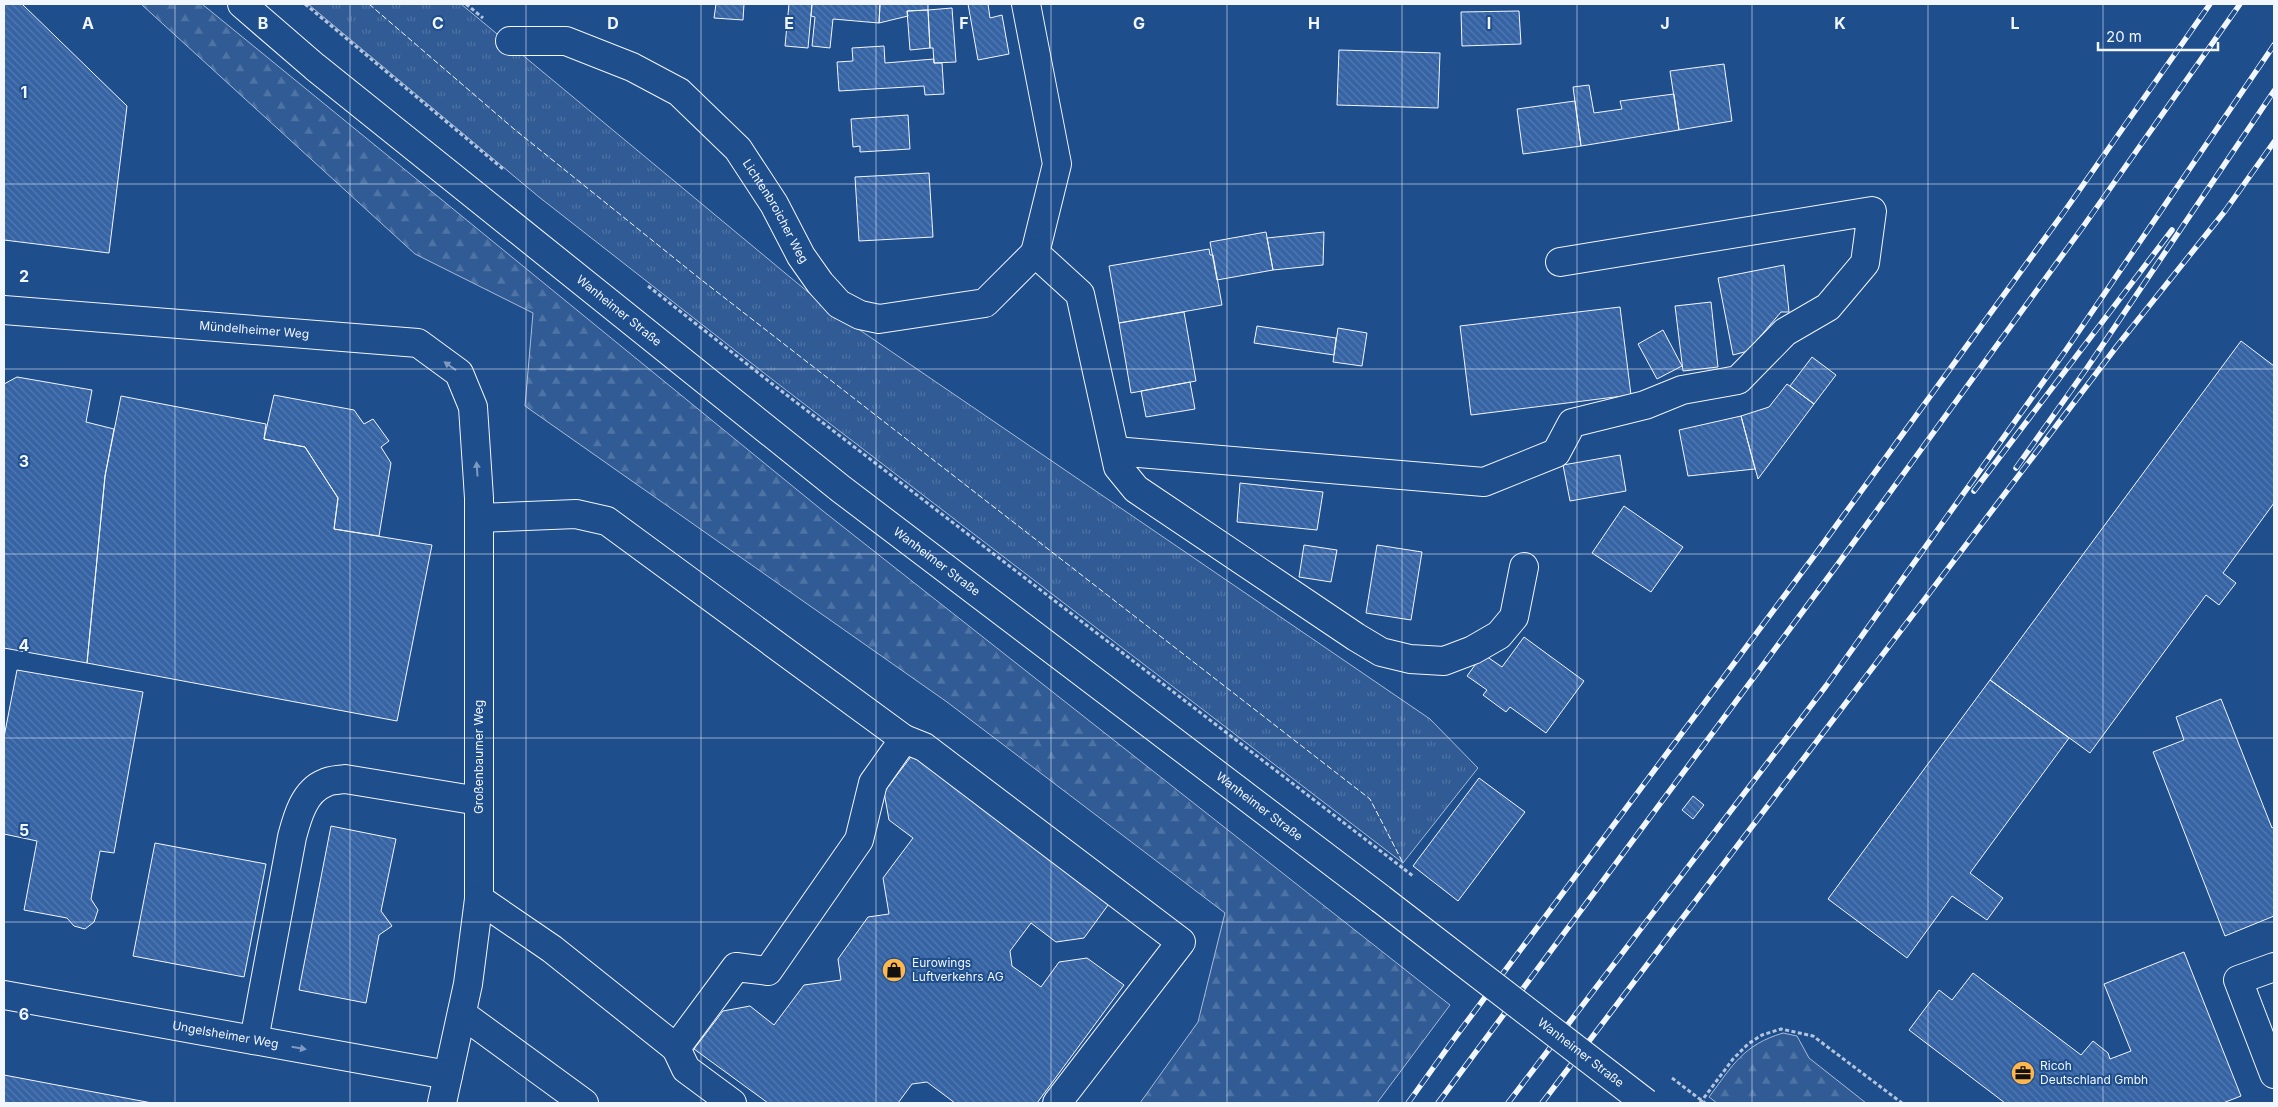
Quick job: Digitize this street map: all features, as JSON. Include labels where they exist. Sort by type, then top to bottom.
[{"type":"street","name":"Wanheimer Straße","points":[[242,4],[315,67],[841,489],[1381,898],[1646,1103]]},
{"type":"street","points":[[1026,4],[1057,164],[1035,253],[1080,294],[1116,459],[1136,489],[1356,637],[1381,652],[1400,657],[1444,661],[1473,650],[1499,635],[1514,618],[1524,568]]},
{"type":"street","name":"Lichtenbroicher Weg","points":[[510,41],[566,41],[632,67],[679,92],[738,149],[774,204],[801,256],[820,283],[839,304],[860,315],[879,319],[985,303],[1035,253]]},
{"type":"street","points":[[1116,459],[1484,482],[1556,453],[1572,423],[1645,406],[1682,390],[1738,380],[1785,332],[1828,308],[1865,263],[1872,211],[1560,262]]},
{"type":"street","name":"Mündelheimer Weg","points":[[4,310],[418,343],[460,373],[473,407]]},
{"type":"street","name":"Großenbaumer Weg","points":[[442,1103],[468,984],[479,899],[479,518],[473,407]]},
{"type":"street","points":[[479,518],[576,514],[607,521],[904,739],[924,747],[1181,942],[1057,1103]]},
{"type":"street","points":[[676,1048],[736,967],[768,971],[859,840],[873,783],[904,739]]},
{"type":"street","points":[[254,1040],[292,837],[297,817],[308,796],[323,783],[344,778],[479,802]]},
{"type":"street","points":[[479,899],[552,949],[676,1048],[686,1069],[732,1103]]},
{"type":"street","points":[[2274,967],[2238,980],[2274,1074]]},
{"type":"street","name":"Ungelsheimer Weg","points":[[4,994],[448,1075]]},
{"type":"street","points":[[462,1014],[584,1103]]},
{"type":"path","points":[[305,4],[509,174]]},
{"type":"path","points":[[647,285],[771,383],[1404,869]]},
{"type":"path","points":[[1700,1103],[1733,1059],[1748,1044],[1762,1035],[1781,1029],[1813,1036],[1902,1103]]},
{"type":"green space","points":[[141,4],[202,4],[823,511],[1450,1005],[1377,1103],[1140,1103],[1198,1022],[1225,913],[947,702],[525,406],[533,313],[415,254]]},
{"type":"green space","points":[[308,4],[461,4],[826,307],[1430,719],[1478,768],[1403,863],[773,380],[539,197]]},
{"type":"green space","points":[[1783,1033],[1797,1036],[1809,1058],[1866,1103],[1717,1103],[1709,1097],[1732,1066],[1748,1050],[1769,1038]]},
{"type":"building","points":[[4,4],[22,4],[127,106],[109,253],[4,240]]},
{"type":"building","points":[[716,4],[744,4],[743,20],[714,18]]},
{"type":"building","points":[[789,4],[812,4],[808,48],[785,46]]},
{"type":"building","points":[[812,4],[880,4],[879,23],[833,19],[830,48],[812,46],[815,17],[811,16]]},
{"type":"building","points":[[880,4],[928,4],[928,10],[907,11],[908,16],[879,23]]},
{"type":"building","points":[[968,4],[988,4],[990,18],[1002,15],[1009,54],[978,60]]},
{"type":"building","points":[[952,8],[956,62],[934,63],[933,48],[930,48],[928,10]]},
{"type":"building","points":[[928,10],[930,48],[910,50],[907,11]]},
{"type":"building","points":[[1519,11],[1521,44],[1462,46],[1461,12]]},
{"type":"building","points":[[884,46],[885,63],[934,59],[934,63],[942,63],[944,94],[925,95],[924,86],[839,91],[837,62],[853,61],[852,48]]},
{"type":"building","points":[[1339,50],[1440,53],[1438,108],[1337,105]]},
{"type":"building","points":[[1724,64],[1732,121],[1679,130],[1670,71]]},
{"type":"building","points":[[1589,85],[1594,113],[1622,109],[1620,101],[1674,94],[1679,130],[1581,146],[1573,87]]},
{"type":"building","points":[[1575,101],[1581,146],[1523,154],[1517,109]]},
{"type":"building","points":[[908,115],[910,149],[860,152],[860,146],[853,147],[851,119]]},
{"type":"building","points":[[929,173],[933,237],[859,241],[855,177]]},
{"type":"building","points":[[1266,232],[1273,270],[1217,280],[1210,242]]},
{"type":"building","points":[[1324,232],[1323,265],[1273,270],[1267,238]]},
{"type":"building","points":[[1209,249],[1210,255],[1213,255],[1222,305],[1119,323],[1109,266]]},
{"type":"building","points":[[1784,265],[1789,312],[1781,312],[1748,351],[1733,355],[1718,278]]},
{"type":"building","points":[[1711,302],[1718,367],[1683,371],[1675,306]]},
{"type":"building","points":[[1620,307],[1631,395],[1471,415],[1460,326]]},
{"type":"building","points":[[1184,312],[1196,381],[1131,393],[1119,323]]},
{"type":"building","points":[[1257,326],[1336,338],[1334,355],[1254,343]]},
{"type":"building","points":[[1338,328],[1367,333],[1362,366],[1333,362]]},
{"type":"building","points":[[1663,330],[1682,366],[1657,379],[1638,344]]},
{"type":"building","points":[[2241,341],[2274,366],[2274,503],[2223,573],[2236,583],[2219,605],[2206,595],[2090,753],[1990,680]]},
{"type":"building","points":[[1812,357],[1836,375],[1814,404],[1790,386]]},
{"type":"building","points":[[17,377],[92,390],[86,422],[114,429],[105,476],[87,663],[4,648],[4,384]]},
{"type":"building","points":[[1190,382],[1195,409],[1146,417],[1141,391]]},
{"type":"building","points":[[1787,384],[1814,404],[1758,479],[1741,416],[1769,407]]},
{"type":"building","points":[[274,395],[354,410],[364,424],[373,419],[389,441],[381,447],[391,463],[379,536],[334,529],[338,498],[305,447],[264,439]]},
{"type":"building","points":[[121,396],[266,424],[264,439],[305,447],[338,498],[334,529],[432,545],[397,721],[87,663],[105,476]]},
{"type":"building","points":[[1741,416],[1755,469],[1688,476],[1679,430]]},
{"type":"building","points":[[1620,455],[1626,491],[1570,501],[1563,465]]},
{"type":"building","points":[[1240,483],[1323,492],[1317,530],[1237,522]]},
{"type":"building","points":[[1624,506],[1683,547],[1651,592],[1592,553]]},
{"type":"building","points":[[1304,545],[1337,550],[1331,582],[1299,577]]},
{"type":"building","points":[[1377,545],[1422,552],[1411,620],[1366,613]]},
{"type":"building","points":[[1524,637],[1584,681],[1546,733],[1510,707],[1506,712],[1483,695],[1487,690],[1467,676],[1483,654],[1502,667]]},
{"type":"building","points":[[17,670],[143,692],[114,853],[100,851],[91,899],[98,910],[94,922],[85,929],[74,926],[67,918],[24,910],[37,841],[4,834],[4,737]]},
{"type":"building","points":[[1990,680],[2069,738],[1970,873],[2003,898],[1987,920],[1952,896],[1907,958],[1828,899]]},
{"type":"building","points":[[2221,699],[2272,828],[2274,827],[2274,916],[2225,936],[2153,752],[2184,740],[2176,717]]},
{"type":"building","points":[[913,754],[1111,901],[1084,938],[1056,942],[1031,923],[1010,951],[1012,966],[1041,987],[1059,962],[1087,958],[1124,985],[1037,1103],[955,1103],[927,1082],[912,1084],[898,1103],[768,1103],[694,1049],[723,1011],[750,1006],[774,1025],[804,985],[841,980],[838,959],[868,917],[889,914],[883,878],[913,838],[889,820],[884,792]]},
{"type":"building","points":[[1479,778],[1525,812],[1458,901],[1413,866]]},
{"type":"building","points":[[1693,796],[1704,805],[1693,819],[1682,810]]},
{"type":"building","points":[[331,826],[396,839],[381,911],[392,926],[379,935],[366,1003],[299,990]]},
{"type":"building","points":[[155,843],[266,864],[244,977],[133,956]]},
{"type":"building","points":[[2184,952],[2241,1096],[2223,1103],[2005,1103],[1909,1030],[1939,990],[1952,1000],[1973,973],[2081,1055],[2093,1041],[2108,1053],[2110,1059],[2131,1051],[2104,984]]},
{"type":"building","points":[[4,1075],[152,1103],[4,1103]]},
{"type":"railway","points":[[1408,1103],[1817,552],[2064,212],[2210,4]]},
{"type":"railway","points":[[1438,1103],[1835,568],[2085,224],[2240,4]]},
{"type":"railway","points":[[1508,1103],[1826,686],[2066,350],[2274,45]]},
{"type":"railway","points":[[2016,468],[2087,368],[2274,91]]},
{"type":"railway","points":[[1542,1103],[2117,346],[2225,211],[2274,142]]},
{"type":"railway","points":[[1974,491],[2172,230]]},
{"type":"fence","points":[[369,4],[514,129],[699,278],[1370,799],[1403,863]]},
{"type":"place","name":"Eurowings Luftverkehrs AG","points":[[894,970]]},
{"type":"place","name":"Ricoh Deutschland Gmbh","points":[[2023,1073]]}]
